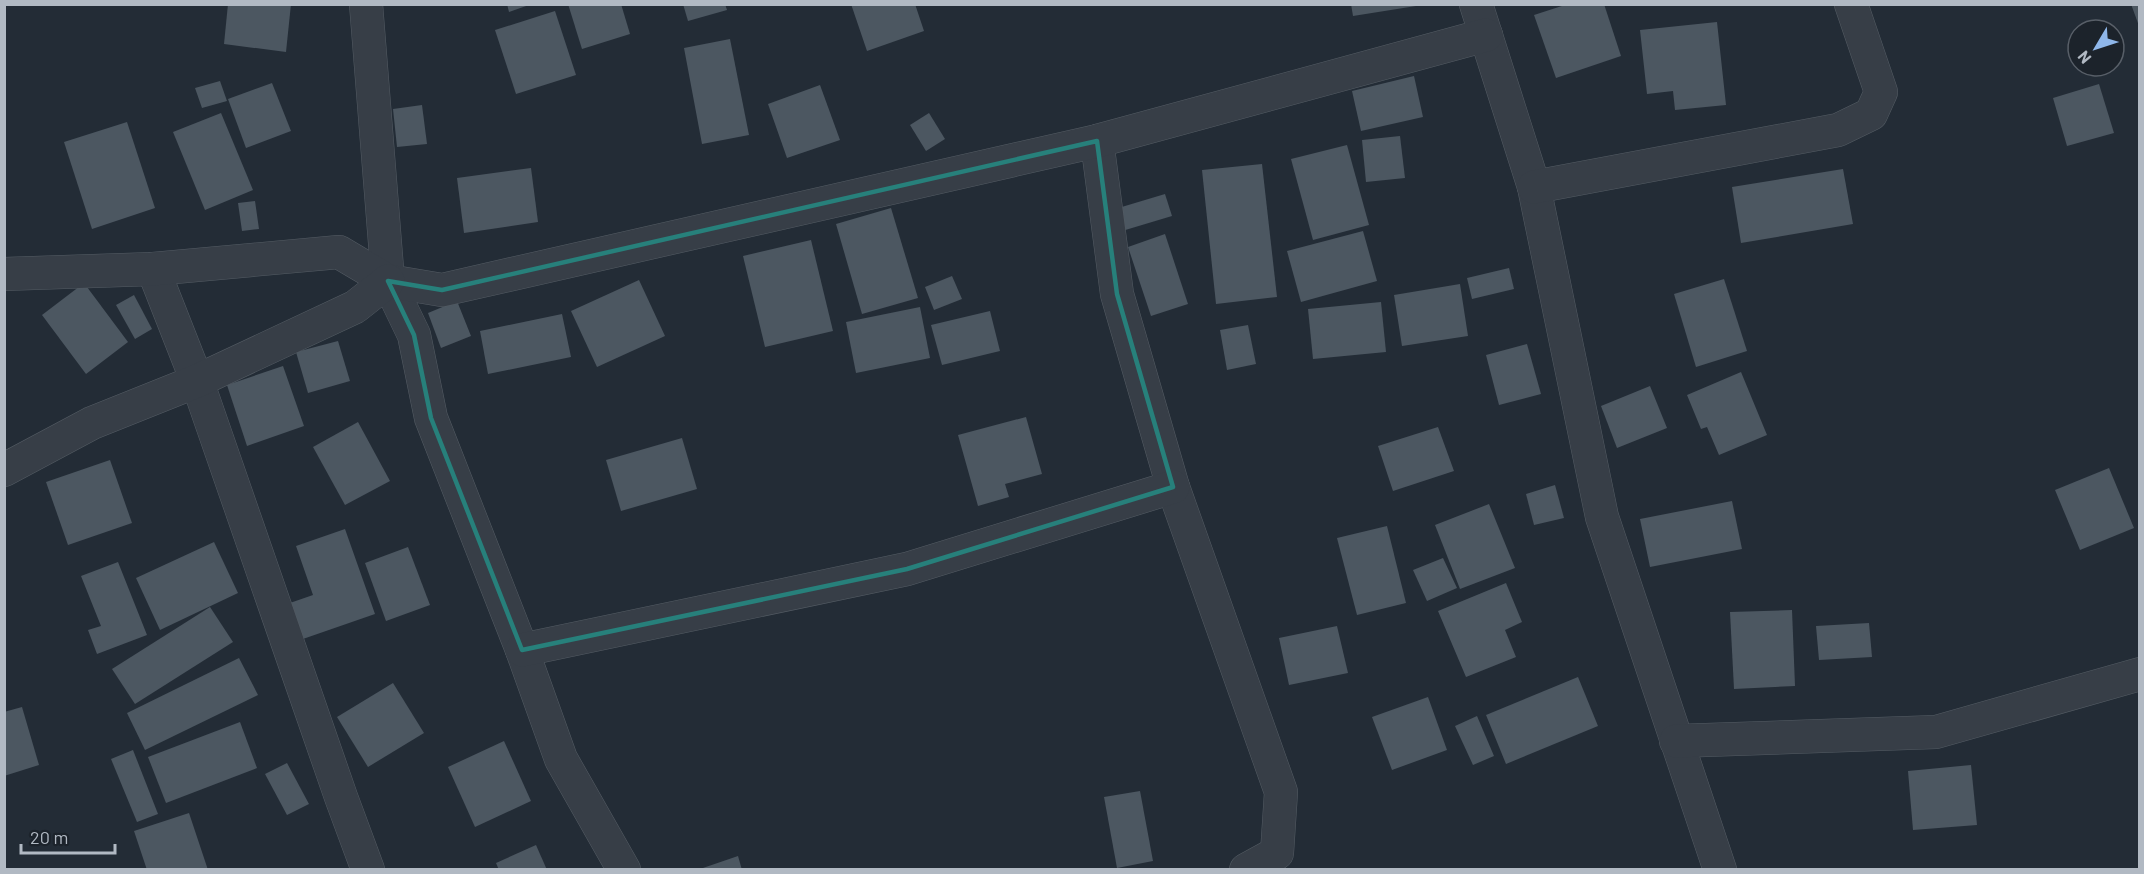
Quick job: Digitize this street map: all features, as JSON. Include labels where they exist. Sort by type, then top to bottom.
[{"type":"street","points":[[366,4],[387,281],[414,335],[431,418],[522,650],[561,759],[624,870]]},
{"type":"street","points":[[1476,4],[1534,187],[1602,517],[1719,870]]},
{"type":"street","points":[[1534,187],[1838,130],[1871,114],[1881,92],[1851,4]]},
{"type":"street","points":[[4,273],[153,269],[339,252],[387,281],[442,290],[1097,141],[1486,35]]},
{"type":"street","points":[[1097,141],[1117,294],[1173,487],[1281,792],[1276,853],[1246,870]]},
{"type":"street","points":[[153,269],[197,381],[368,870]]},
{"type":"street","points":[[4,470],[92,423],[197,381],[355,307],[387,281]]},
{"type":"street","points":[[522,650],[907,569],[1173,487]]},
{"type":"street","points":[[1676,741],[1936,732],[2139,674]]},
{"type":"highlighted area","points":[[1097,141],[1117,294],[1173,487],[907,569],[522,650],[431,418],[414,335],[388,281],[442,290]]},
{"type":"building","points":[[228,4],[291,4],[286,52],[224,44]]},
{"type":"building","points":[[507,4],[529,4],[529,5],[509,12]]},
{"type":"building","points":[[568,4],[621,4],[630,34],[582,49]]},
{"type":"building","points":[[683,4],[725,4],[727,10],[688,21]]},
{"type":"building","points":[[851,4],[915,4],[924,31],[867,51]]},
{"type":"building","points":[[1351,4],[1416,4],[1416,6],[1353,16]]},
{"type":"building","points":[[1568,4],[1604,4],[1621,56],[1556,78],[1534,15]]},
{"type":"building","points":[[2131,4],[2140,4],[2140,26],[2139,26]]},
{"type":"building","points":[[555,11],[576,75],[516,94],[495,30]]},
{"type":"building","points":[[1717,22],[1726,105],[1675,110],[1673,91],[1647,94],[1640,30]]},
{"type":"building","points":[[730,39],[749,135],[702,144],[684,48]]},
{"type":"building","points":[[1414,76],[1423,117],[1361,131],[1352,91]]},
{"type":"building","points":[[220,81],[227,101],[202,108],[195,88]]},
{"type":"building","points":[[272,83],[291,131],[246,148],[228,99]]},
{"type":"building","points":[[2099,84],[2114,133],[2067,146],[2053,98]]},
{"type":"building","points":[[820,85],[840,140],[787,158],[768,104]]},
{"type":"building","points":[[422,105],[427,144],[397,147],[393,109]]},
{"type":"building","points":[[221,113],[253,190],[205,210],[173,132]]},
{"type":"building","points":[[929,113],[945,139],[926,151],[910,125]]},
{"type":"building","points":[[127,122],[155,208],[92,229],[64,142]]},
{"type":"building","points":[[1400,136],[1405,178],[1366,182],[1362,140]]},
{"type":"building","points":[[1347,145],[1369,225],[1313,240],[1291,159]]},
{"type":"building","points":[[1262,164],[1277,297],[1216,304],[1202,170]]},
{"type":"building","points":[[531,168],[538,222],[464,233],[457,178]]},
{"type":"building","points":[[1843,169],[1853,224],[1741,243],[1732,187]]},
{"type":"building","points":[[1165,194],[1172,216],[1122,231],[1115,209]]},
{"type":"building","points":[[255,201],[259,229],[242,231],[238,203]]},
{"type":"building","points":[[891,208],[918,298],[862,314],[836,224]]},
{"type":"building","points":[[1363,231],[1377,281],[1301,302],[1287,251]]},
{"type":"building","points":[[1165,234],[1188,304],[1151,316],[1128,247]]},
{"type":"building","points":[[811,240],[833,331],[765,347],[743,256]]},
{"type":"building","points":[[1509,268],[1514,289],[1472,299],[1467,278]]},
{"type":"building","points":[[952,276],[962,299],[934,310],[925,287]]},
{"type":"building","points":[[1724,279],[1747,351],[1696,367],[1674,294]]},
{"type":"building","points":[[639,280],[665,336],[597,367],[571,311]]},
{"type":"building","points":[[84,283],[128,342],[86,374],[42,315]]},
{"type":"building","points":[[1460,284],[1468,336],[1402,346],[1394,295]]},
{"type":"building","points":[[134,295],[152,329],[135,339],[116,305]]},
{"type":"building","points":[[457,301],[471,336],[441,348],[428,313]]},
{"type":"building","points":[[1381,302],[1386,352],[1313,359],[1308,309]]},
{"type":"building","points":[[920,307],[930,358],[856,373],[846,322]]},
{"type":"building","points":[[990,311],[1000,351],[942,365],[931,325]]},
{"type":"building","points":[[562,314],[571,357],[488,374],[480,331]]},
{"type":"building","points":[[1248,325],[1256,364],[1227,370],[1220,330]]},
{"type":"building","points":[[338,341],[350,381],[308,393],[296,352]]},
{"type":"building","points":[[1527,344],[1541,394],[1499,405],[1486,355]]},
{"type":"building","points":[[283,366],[304,426],[247,446],[227,385]]},
{"type":"building","points":[[1741,372],[1767,435],[1719,455],[1707,427],[1701,429],[1687,395]]},
{"type":"building","points":[[1650,386],[1667,428],[1617,448],[1601,406]]},
{"type":"building","points":[[1026,417],[1042,474],[1005,484],[1009,497],[978,506],[958,435]]},
{"type":"building","points":[[358,422],[390,481],[345,505],[313,447]]},
{"type":"building","points":[[1438,427],[1454,471],[1393,491],[1378,446]]},
{"type":"building","points":[[682,438],[697,489],[621,511],[606,460]]},
{"type":"building","points":[[110,460],[132,523],[68,545],[46,482]]},
{"type":"building","points":[[2109,468],[2134,528],[2080,550],[2055,490]]},
{"type":"building","points":[[1555,485],[1564,518],[1534,525],[1526,494]]},
{"type":"building","points":[[1732,501],[1742,549],[1650,567],[1640,519]]},
{"type":"building","points":[[1489,504],[1515,568],[1460,589],[1435,525]]},
{"type":"building","points":[[1387,526],[1406,603],[1357,615],[1337,538]]},
{"type":"building","points":[[345,529],[375,614],[300,640],[287,604],[313,595],[296,546]]},
{"type":"building","points":[[214,542],[238,593],[160,630],[136,578]]},
{"type":"building","points":[[408,547],[430,605],[386,621],[365,563]]},
{"type":"building","points":[[1443,558],[1457,588],[1427,601],[1413,570]]},
{"type":"building","points":[[118,562],[147,635],[97,654],[88,630],[101,626],[81,576]]},
{"type":"building","points":[[1506,583],[1522,622],[1505,630],[1516,657],[1466,677],[1438,611]]},
{"type":"building","points":[[210,607],[233,642],[135,704],[112,669]]},
{"type":"building","points":[[1792,610],[1795,686],[1734,689],[1730,612]]},
{"type":"building","points":[[1869,623],[1872,657],[1819,660],[1816,626]]},
{"type":"building","points":[[1337,626],[1348,673],[1289,685],[1279,638]]},
{"type":"building","points":[[239,658],[258,695],[145,750],[127,713]]},
{"type":"building","points":[[1578,677],[1598,726],[1506,764],[1486,715]]},
{"type":"building","points":[[393,683],[424,733],[368,767],[337,717]]},
{"type":"building","points":[[1428,697],[1447,750],[1392,770],[1372,717]]},
{"type":"building","points":[[22,707],[39,765],[4,776],[4,712]]},
{"type":"building","points":[[1477,716],[1494,756],[1473,765],[1455,726]]},
{"type":"building","points":[[240,722],[257,768],[166,803],[148,757]]},
{"type":"building","points":[[504,741],[531,801],[475,827],[448,767]]},
{"type":"building","points":[[133,750],[158,814],[137,822],[111,759]]},
{"type":"building","points":[[287,763],[309,804],[287,815],[265,774]]},
{"type":"building","points":[[1971,765],[1977,825],[1913,830],[1908,771]]},
{"type":"building","points":[[1140,791],[1153,861],[1117,868],[1104,797]]},
{"type":"building","points":[[189,813],[208,870],[147,870],[134,831]]},
{"type":"building","points":[[536,845],[547,870],[499,870],[496,863]]},
{"type":"building","points":[[738,856],[742,870],[700,870],[700,869]]}]
